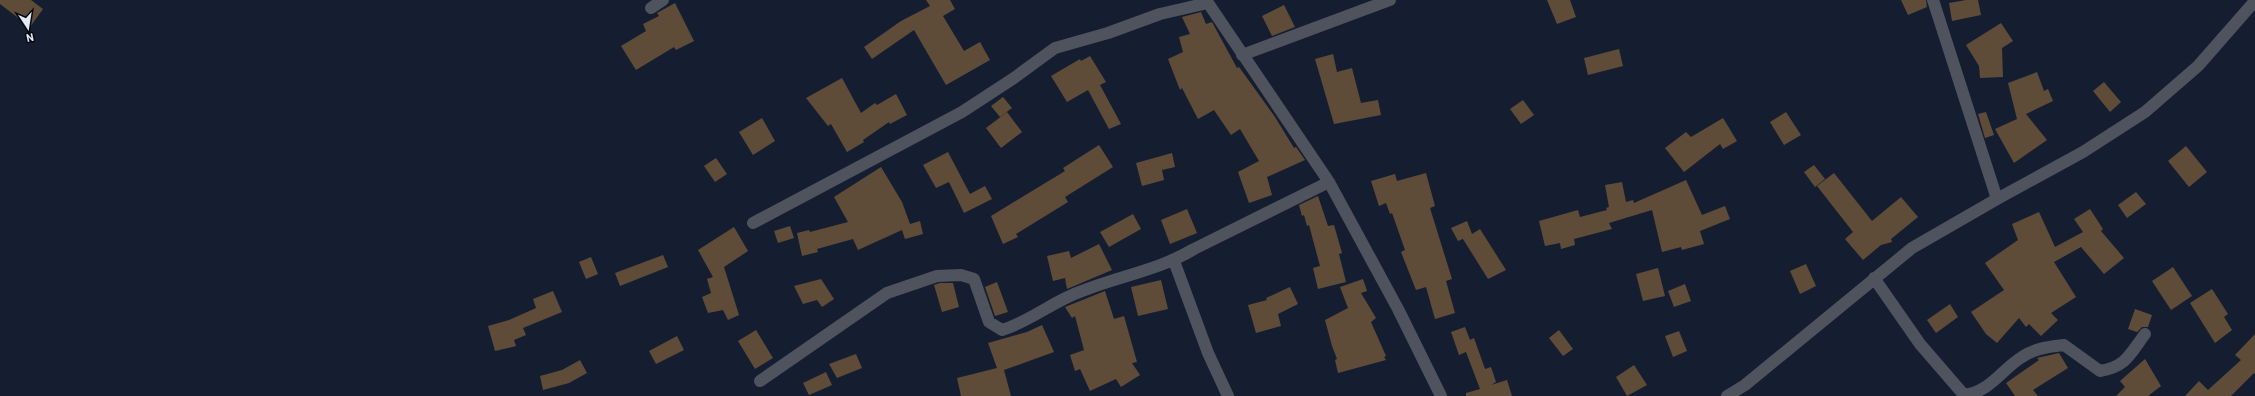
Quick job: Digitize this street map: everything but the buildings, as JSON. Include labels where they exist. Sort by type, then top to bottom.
[{"type":"street","points":[[651,8],[663,0]]},
{"type":"street","points":[[1242,55],[1390,0]]},
{"type":"street","points":[[1933,0],[1997,199]]},
{"type":"street","points":[[1727,396],[1745,385],[1912,248],[2083,152],[2145,112],[2198,66],[2255,1]]},
{"type":"street","points":[[753,223],[962,112],[1014,78],[1055,48],[1108,33],[1160,14],[1207,2],[1329,182],[1398,309],[1441,396]]},
{"type":"street","points":[[760,380],[887,293],[937,276],[961,275],[974,279],[990,322],[1002,330],[1033,318],[1063,298],[1082,290],[1174,261],[1329,182]]},
{"type":"street","points":[[1174,261],[1208,353],[1228,396]]},
{"type":"street","points":[[1874,278],[1920,344],[1970,395],[1989,386],[2022,357],[2043,347],[2064,345],[2100,372],[2115,369],[2124,361],[2146,334]]}]
